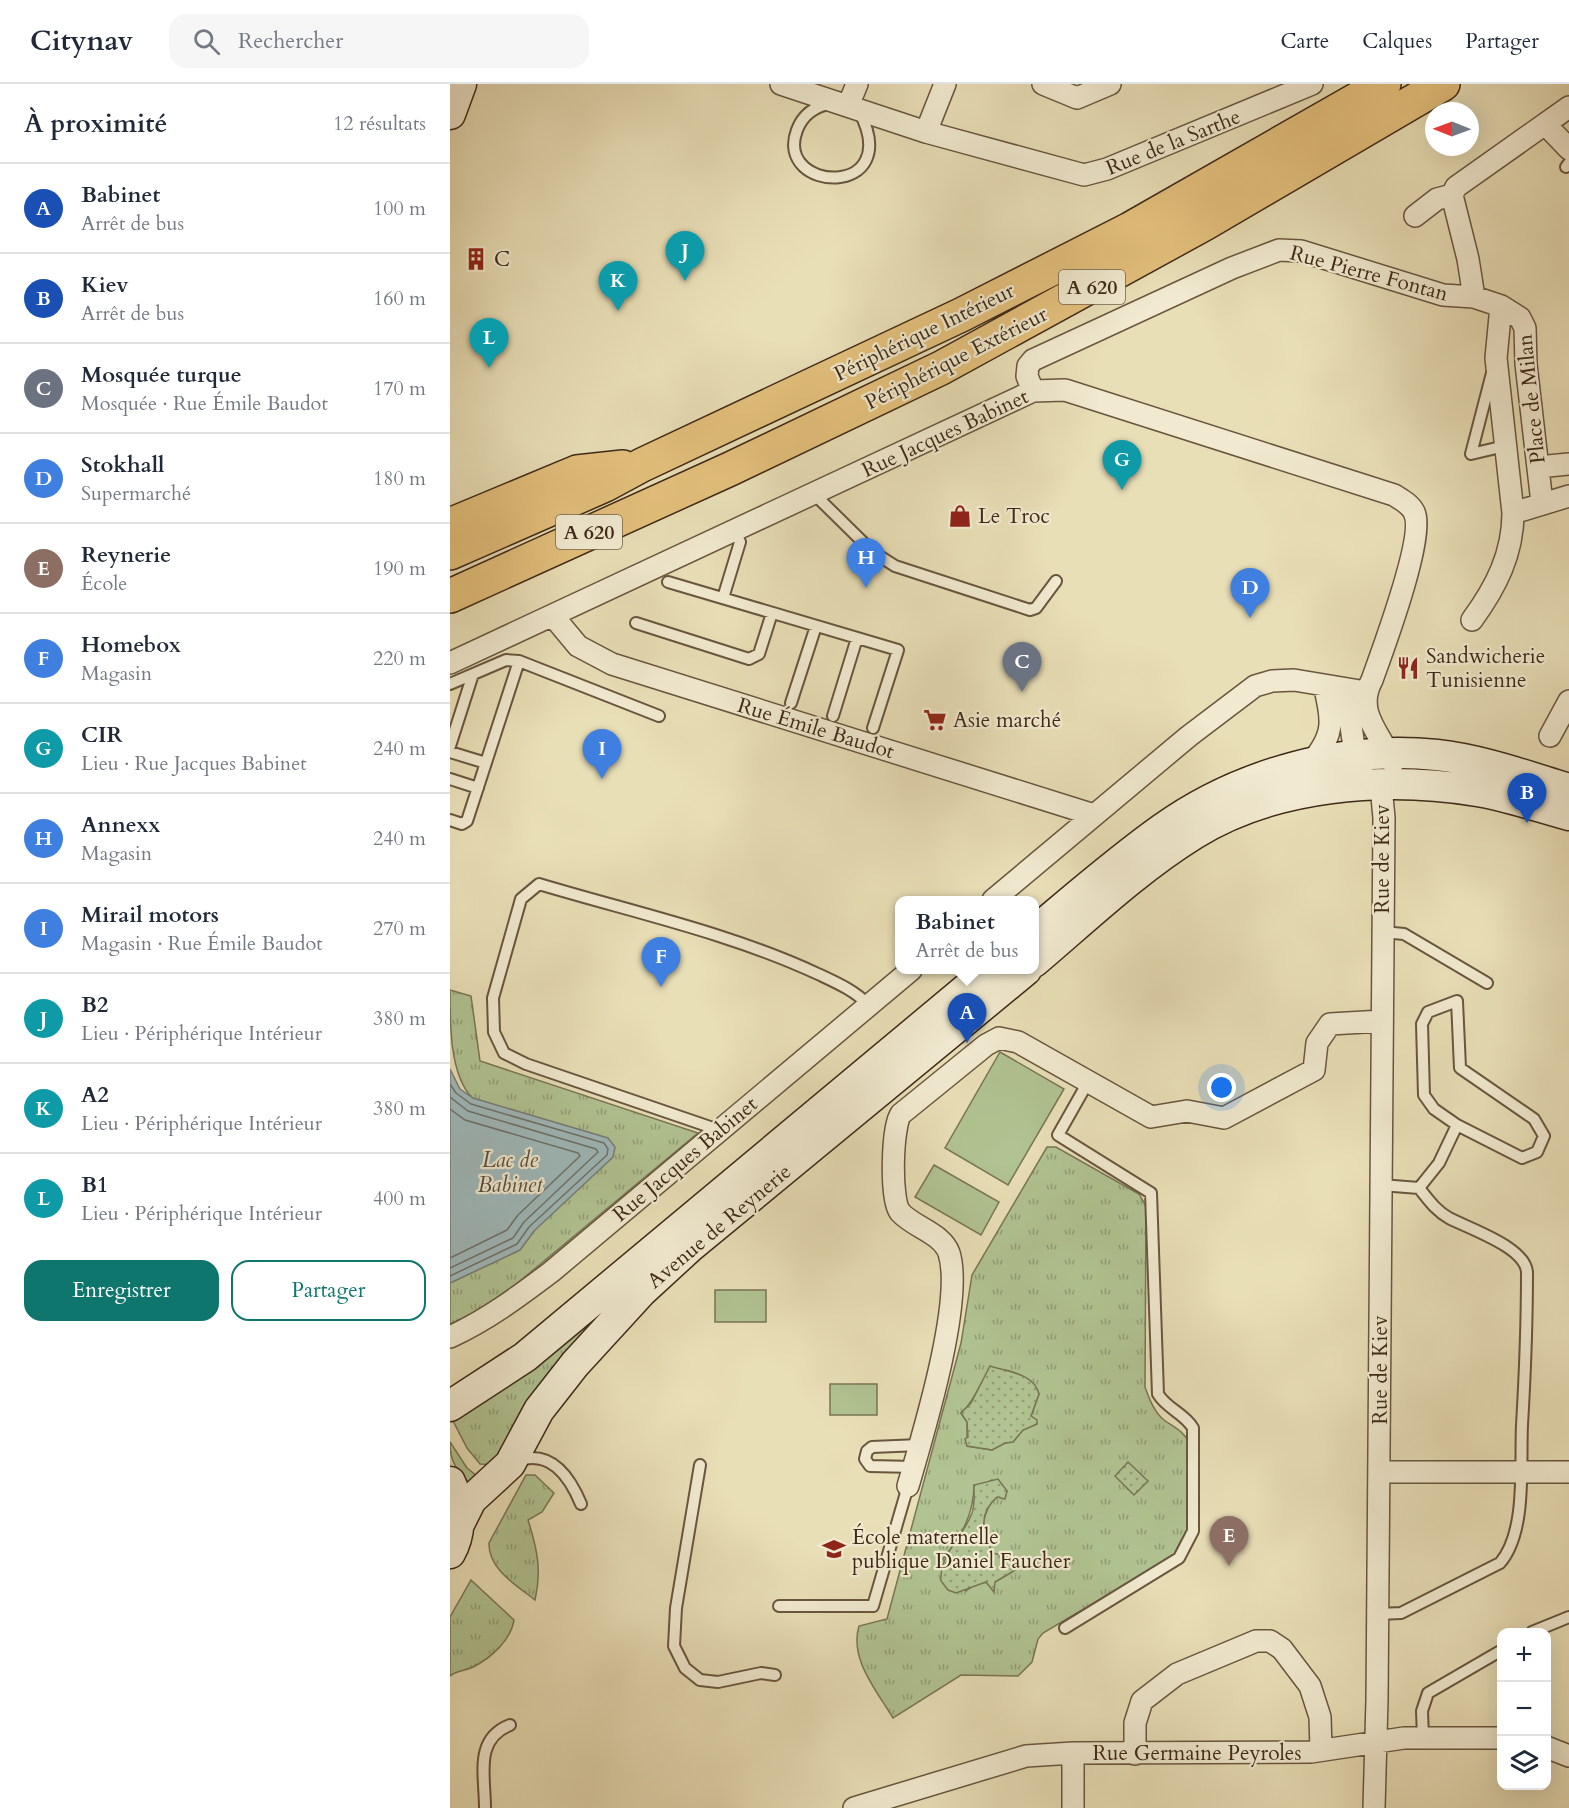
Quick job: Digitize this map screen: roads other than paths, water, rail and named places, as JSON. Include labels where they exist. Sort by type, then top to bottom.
[{"type":"highway","name":"Périphérique Intérieur","points":[[450,553],[605,485],[642,465],[961,315],[1119,234],[1384,84]]},
{"type":"highway","name":"Périphérique Extérieur","points":[[450,596],[730,469],[941,368],[1204,224],[1443,84]]},
{"type":"highway","points":[[450,525],[577,472],[642,465]]},
{"type":"street","points":[[450,114],[461,84]]},
{"type":"street","name":"Rue de la Sarthe","points":[[780,84],[926,132],[1089,175],[1312,84]]},
{"type":"street","points":[[848,106],[857,84]]},
{"type":"street","points":[[926,132],[945,84]]},
{"type":"street","points":[[1043,84],[1077,98],[1110,84]]},
{"type":"street","points":[[1474,297],[1468,259],[1452,195],[1456,187],[1569,106]]},
{"type":"street","points":[[1545,124],[1568,160]]},
{"type":"street","points":[[1415,216],[1437,199],[1452,195]]},
{"type":"street","name":"Rue Pierre Fontan","points":[[1033,391],[1027,376],[1028,366],[1033,360],[1279,250],[1301,251],[1443,295],[1474,297]]},
{"type":"street","name":"Place de Milan","points":[[1474,297],[1501,306],[1520,318],[1525,328],[1526,364],[1542,503]]},
{"type":"street","name":"Place de Milan","points":[[1472,620],[1494,589],[1513,538],[1513,513],[1496,358],[1501,306]]},
{"type":"street","name":"Rue Jacques Babinet","points":[[450,663],[1033,391],[1065,390],[1394,495],[1406,502],[1415,513],[1416,543],[1380,659],[1356,690],[1354,755]]},
{"type":"street","points":[[1538,467],[1569,464]]},
{"type":"street","points":[[1513,513],[1569,496]]},
{"type":"street","name":"Rue Émile Baudot","points":[[553,616],[578,646],[612,664],[1094,815]]},
{"type":"street","points":[[998,896],[1094,815],[1255,686],[1272,681],[1294,680],[1356,690]]},
{"type":"street","points":[[1310,764],[1325,747],[1331,731],[1330,709],[1324,685]]},
{"type":"street","name":"Rue Jacques Babinet","points":[[1356,690],[1368,719],[1389,753]]},
{"type":"street","points":[[1550,736],[1569,701]]},
{"type":"street","points":[[1039,929],[1134,850],[1173,822],[1238,788],[1269,775],[1310,764],[1354,755],[1389,753],[1459,759],[1569,789]]},
{"type":"street","points":[[1381,786],[1392,777],[1394,769],[1389,753]]},
{"type":"street","points":[[1354,755],[1366,773],[1381,786]]},
{"type":"street","points":[[1039,959],[1139,874],[1196,833],[1255,807],[1292,795],[1381,786],[1432,786],[1478,791],[1569,815]]},
{"type":"street","name":"Rue de Kiev","points":[[1374,1808],[1378,1614],[1384,818],[1381,786]]},
{"type":"street","name":"Rue Jacques Babinet","points":[[450,1337],[506,1306],[542,1279],[905,974]]},
{"type":"street","name":"Avenue de Reynerie","points":[[450,1406],[525,1358],[983,974]]},
{"type":"street","name":"Avenue de Reynerie","points":[[459,1524],[471,1500],[510,1464],[546,1401],[606,1328],[641,1292],[690,1247],[1020,974]]},
{"type":"street","points":[[911,1477],[950,1321],[951,1264],[948,1250],[941,1241],[898,1210],[895,1199],[894,1130],[897,1120],[954,1070],[999,1038],[1018,1042],[1151,1117],[1162,1118],[1187,1111],[1224,1118],[1314,1070],[1317,1043],[1330,1024],[1382,1021]]},
{"type":"street","points":[[1379,1472],[1569,1472]]},
{"type":"street","points":[[450,1482],[457,1500],[459,1524],[450,1553]]},
{"type":"street","points":[[1135,1754],[1135,1723],[1142,1701],[1177,1674],[1256,1641],[1270,1641],[1282,1649],[1310,1686],[1320,1718],[1321,1749]]},
{"type":"street","name":"Rue Germaine Peyroles","points":[[1073,1808],[1073,1753],[1311,1752],[1423,1737],[1497,1738]]},
{"type":"street","points":[[1551,1749],[1569,1756]]},
{"type":"street","points":[[854,1808],[1026,1756],[1073,1753]]},
{"type":"lane","points":[[848,106],[870,136],[869,151],[863,164],[853,174],[839,179],[825,178],[812,173],[802,163],[796,150],[795,135],[800,122],[810,111],[848,106]]},
{"type":"lane","name":"Place de Milan","points":[[1496,358],[1471,454],[1505,446]]},
{"type":"lane","points":[[814,494],[873,552],[895,566],[1030,610],[1036,608],[1056,581]]},
{"type":"lane","points":[[723,598],[740,542],[735,531]]},
{"type":"lane","points":[[668,582],[898,650],[873,728]]},
{"type":"lane","points":[[636,623],[749,659],[759,654],[772,613]]},
{"type":"lane","points":[[791,703],[816,626]]},
{"type":"lane","points":[[833,716],[857,638]]},
{"type":"lane","points":[[450,684],[506,660],[519,661],[659,716]]},
{"type":"lane","points":[[450,820],[462,824],[467,821],[519,661]]},
{"type":"lane","points":[[450,746],[473,674]]},
{"type":"lane","points":[[450,752],[486,763]]},
{"type":"lane","points":[[450,779],[478,788]]},
{"type":"lane","points":[[719,1131],[526,1064],[504,1053],[495,1032],[492,998],[520,899],[529,890],[539,884],[760,951],[834,982],[862,998],[868,1005]]},
{"type":"lane","name":"Rue de Kiev","points":[[1383,932],[1404,934],[1487,983]]},
{"type":"lane","points":[[1457,1001],[1460,1068],[1534,1119],[1544,1136],[1537,1152],[1522,1158],[1457,1125],[1434,1109],[1424,1095],[1422,1023],[1428,1012],[1457,1001]]},
{"type":"lane","points":[[1065,1628],[1179,1558],[1193,1531],[1193,1428],[1188,1419],[1162,1401],[1158,1394],[1151,1194],[1058,1135],[1088,1082]]},
{"type":"lane","points":[[1419,1188],[1439,1163],[1457,1125]]},
{"type":"lane","points":[[1378,1614],[1401,1613],[1500,1563],[1509,1553],[1514,1537],[1522,1471],[1526,1263],[1520,1256],[1481,1233],[1449,1218],[1435,1208],[1419,1188],[1381,1185]]},
{"type":"lane","points":[[778,1606],[873,1606],[911,1477],[870,1466],[865,1459],[867,1451],[872,1447],[920,1445]]},
{"type":"lane","points":[[510,1464],[524,1459],[538,1458],[560,1467],[574,1487],[581,1504]]},
{"type":"lane","points":[[700,1465],[676,1608],[674,1646],[685,1668],[700,1680],[718,1682],[761,1673],[775,1675]]},
{"type":"lane","points":[[1542,1628],[1569,1617]]},
{"type":"lane","points":[[1423,1737],[1422,1711],[1428,1693],[1497,1653]]},
{"type":"lane","points":[[485,1808],[485,1747],[494,1731],[510,1725]]},
{"type":"water","name":"Lac de Babinet","points":[[450,1069],[460,1089],[473,1098],[608,1138],[615,1147],[613,1157],[534,1231],[520,1250],[450,1283]]},
{"type":"place","name":"C","points":[[476,259]]},
{"type":"place","name":"B2","points":[[685,281]]},
{"type":"place","name":"A2","points":[[618,311]]},
{"type":"place","name":"B1","points":[[489,368]]},
{"type":"place","name":"CIR","points":[[1122,490]]},
{"type":"place","name":"Le Troc","points":[[960,516]]},
{"type":"place","name":"Annexx","points":[[866,588]]},
{"type":"place","name":"Stokhall","points":[[1250,618]]},
{"type":"place","name":"Sandwicherie Tunisienne","points":[[1408,668]]},
{"type":"place","name":"Mosquée turque","points":[[1022,692]]},
{"type":"place","name":"Asie marché","points":[[935,720]]},
{"type":"place","name":"Mirail motors","points":[[602,779]]},
{"type":"place","name":"Kiev","points":[[1527,823]]},
{"type":"place","name":"Homebox","points":[[661,987]]},
{"type":"place","name":"Babinet","points":[[967,1043]]},
{"type":"place","name":"École maternelle publique Daniel Faucher","points":[[834,1549]]},
{"type":"place","name":"Reynerie","points":[[1229,1566]]}]
